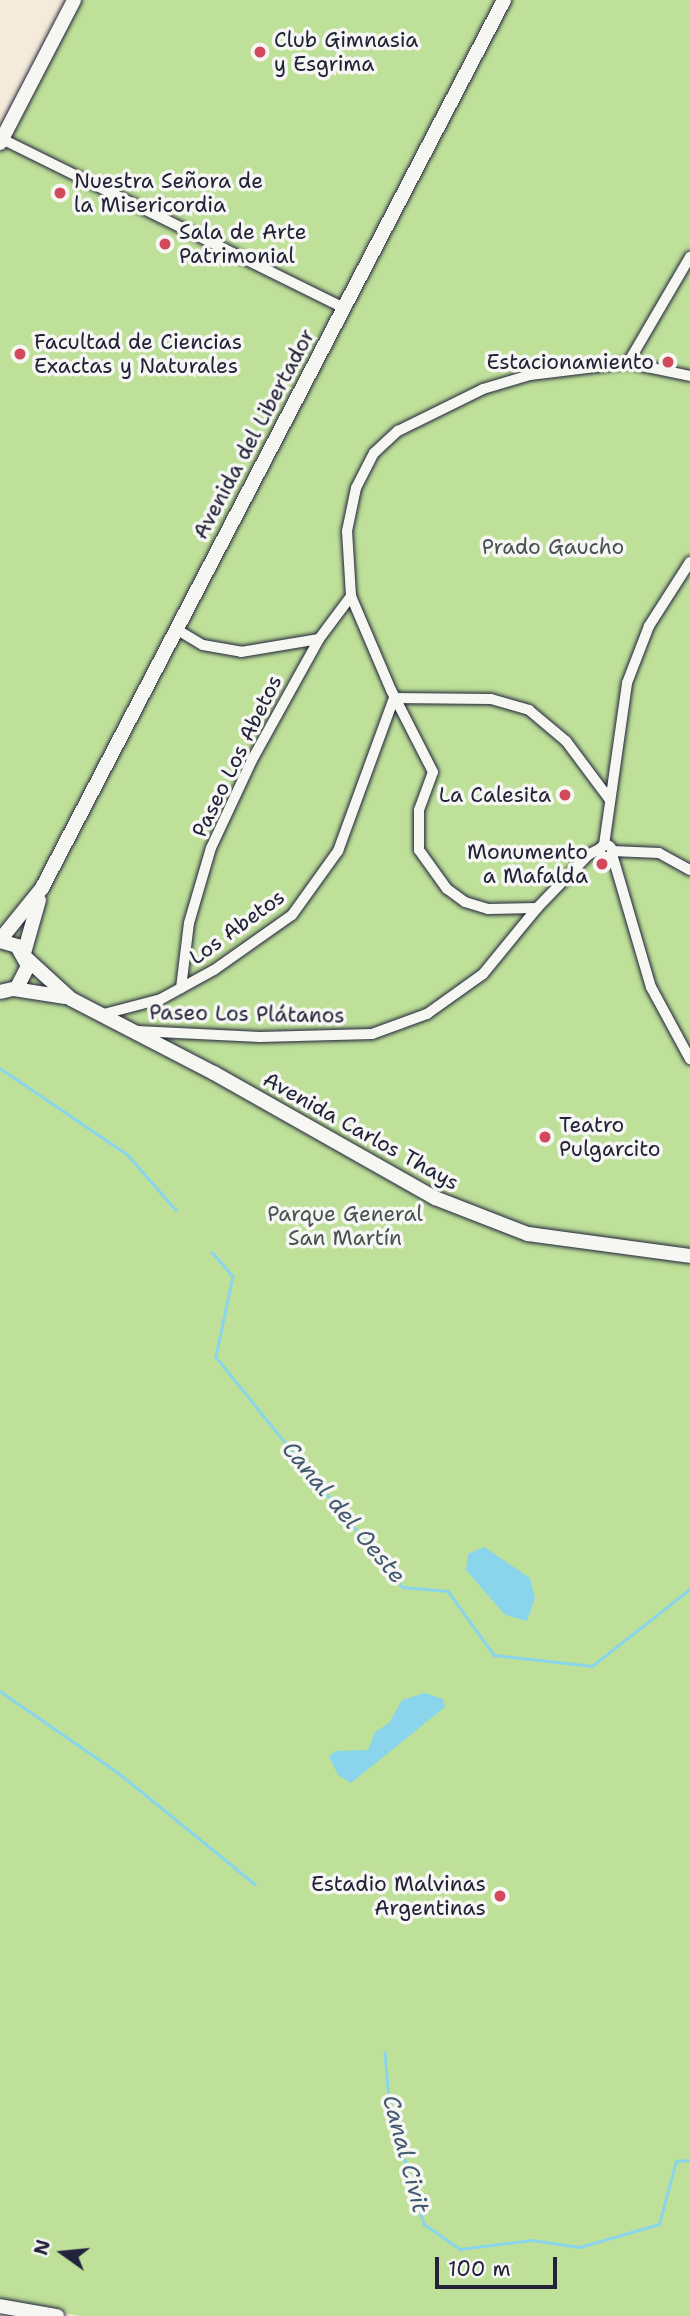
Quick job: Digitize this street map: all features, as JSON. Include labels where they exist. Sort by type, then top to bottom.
[{"type":"main road","points":[[1,141],[74,0]]},
{"type":"main road","name":"Avenida del Libertador","points":[[0,941],[42,888],[504,0]]},
{"type":"main road","name":"Avenida del Libertador","points":[[6,993],[27,975],[25,955],[42,888]]},
{"type":"main road","name":"Avenida Carlos Thays","points":[[0,941],[17,946],[71,999],[214,1073],[392,1177],[492,1223],[528,1234],[690,1256]]},
{"type":"main road","name":"Avenida Carlos Thays","points":[[6,993],[71,999]]},
{"type":"main road","points":[[0,2306],[57,2316]]},
{"type":"street","points":[[1,141],[344,308]]},
{"type":"street","points":[[628,363],[690,257]]},
{"type":"street","points":[[537,908],[488,909],[464,902],[430,870],[416,831],[433,772],[394,698],[351,596],[347,531],[356,488],[374,453],[398,431],[482,388],[530,375],[628,363],[690,376]]},
{"type":"street","points":[[690,562],[649,626],[630,674],[610,800],[607,849],[618,868],[651,987],[690,1059]]},
{"type":"street","name":"Paseo Los Abetos","points":[[181,988],[189,923],[211,848],[251,760],[319,639],[351,596]]},
{"type":"street","points":[[176,629],[203,645],[240,652],[319,639]]},
{"type":"street","points":[[394,698],[491,699],[529,710],[566,741],[610,800]]},
{"type":"street","name":"Los Abetos","points":[[100,1015],[162,999],[215,970],[292,915],[316,887],[338,851],[394,698]]},
{"type":"street","points":[[607,849],[659,853],[690,870]]},
{"type":"street","name":"Paseo Los Plátanos","points":[[130,1030],[260,1037],[372,1034],[427,1014],[483,974],[537,908],[588,855],[607,849]]},
{"type":"green space","name":"Parque General San Martín","points":[[79,0],[690,0],[690,2316],[79,2316],[0,2300],[0,152]]},
{"type":"water","points":[[484,1547],[530,1578],[535,1598],[527,1621],[505,1615],[466,1570],[468,1554]]},
{"type":"water","points":[[425,1693],[443,1699],[445,1707],[351,1783],[338,1775],[329,1757],[335,1751],[368,1750],[375,1732],[389,1723],[402,1700]]},
{"type":"waterway","name":"Canal del Oeste","points":[[0,1068],[128,1155],[176,1210]]},
{"type":"waterway","name":"Canal del Oeste","points":[[212,1252],[233,1276],[216,1357],[402,1587],[448,1591],[494,1655],[592,1666],[690,1589]]},
{"type":"waterway","name":"Canal Civit","points":[[0,1691],[120,1774],[255,1884]]},
{"type":"waterway","name":"Canal Civit","points":[[385,2052],[390,2110],[424,2224],[460,2249],[532,2240],[580,2247],[659,2224],[676,2161],[690,2160]]},
{"type":"place","name":"Club Gimnasia y Esgrima","points":[[260,52]]},
{"type":"place","name":"Nuestra Señora de la Misericordia","points":[[60,193]]},
{"type":"place","name":"Sala de Arte Patrimonial","points":[[165,244]]},
{"type":"place","name":"Facultad de Ciencias Exactas y Naturales","points":[[20,354]]},
{"type":"place","name":"Estacionamiento","points":[[668,362]]},
{"type":"place","name":"La Calesita","points":[[565,795]]},
{"type":"place","name":"Monumento a Mafalda","points":[[602,864]]},
{"type":"place","name":"Teatro Pulgarcito","points":[[545,1137]]},
{"type":"place","name":"Estadio Malvinas Argentinas","points":[[500,1896]]},
{"type":"park label","name":"Prado Gaucho","points":[[553,547]]}]
